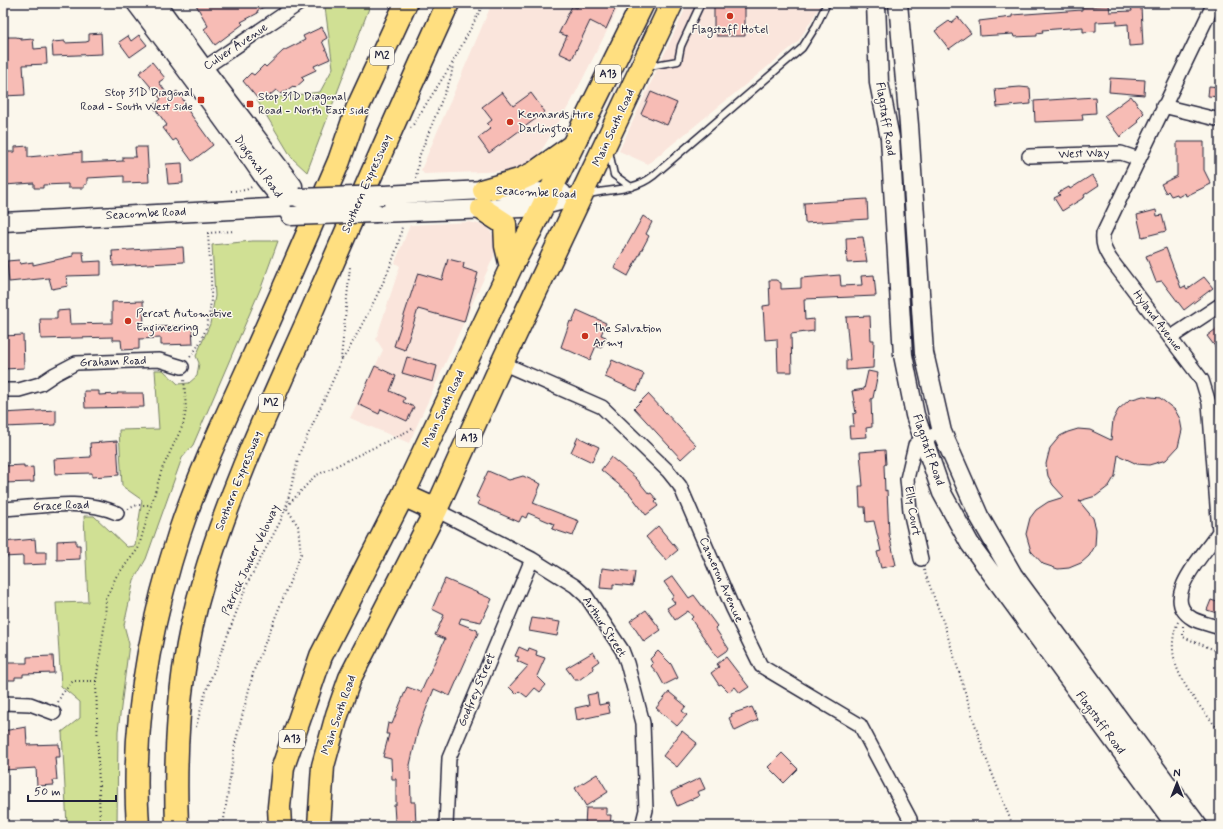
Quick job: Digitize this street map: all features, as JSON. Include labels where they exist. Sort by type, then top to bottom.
[{"type":"highway","points":[[358,109],[394,3]]},
{"type":"highway","name":"M2","points":[[138,826],[136,798],[139,735],[147,674],[156,622],[181,530],[203,470],[339,161],[358,109],[406,3]]},
{"type":"highway","name":"Southern Expressway","points":[[177,826],[177,736],[182,680],[202,584],[219,530],[251,448],[382,149],[448,3]]},
{"type":"highway","name":"Main South Road","points":[[280,826],[278,808],[282,767],[321,656],[404,495],[511,267],[547,198],[643,3]]},
{"type":"highway","name":"Main South Road","points":[[319,826],[323,766],[339,708],[350,678],[436,510],[502,363],[608,142],[672,3]]},
{"type":"highway","name":"A13","points":[[483,200],[534,173],[572,146]]},
{"type":"highway","points":[[483,200],[506,224],[506,246],[511,267]]},
{"type":"highway","points":[[404,495],[436,510]]},
{"type":"main road","name":"Diagonal Road","points":[[136,3],[197,73]]},
{"type":"main road","name":"Diagonal Road","points":[[156,3],[197,73],[273,191],[293,207]]},
{"type":"main road","name":"Flagstaff Road","points":[[898,3],[909,125],[924,353],[942,432],[979,516],[1014,574],[1198,826]]},
{"type":"main road","name":"Flagstaff Road","points":[[876,4],[879,83],[890,138],[903,355],[915,415],[942,493],[970,544],[1176,826]]},
{"type":"main road","name":"Seacombe Road","points":[[3,222],[293,207],[384,195],[417,194],[483,200]]},
{"type":"main road","name":"Seacombe Road","points":[[293,207],[376,213],[402,212],[483,200],[547,198],[582,195]]},
{"type":"street","name":"Culver Avenue","points":[[197,73],[300,3]]},
{"type":"street","name":"Hyland Avenue","points":[[1184,610],[1179,594],[1186,577],[1219,530],[1207,390],[1202,380],[1111,260],[1104,250],[1102,242],[1103,234],[1163,106],[1214,3]]},
{"type":"street","points":[[1163,106],[1220,120]]},
{"type":"street","name":"West Way","points":[[1029,156],[1121,153],[1139,159]]},
{"type":"street","points":[[1170,338],[1220,305]]},
{"type":"street","name":"Graham Road","points":[[3,390],[19,390],[40,384],[76,363],[159,360],[182,367]]},
{"type":"street","name":"Cameron Avenue","points":[[502,363],[602,407],[668,472],[680,486],[733,609],[761,666],[860,725],[890,779],[910,819],[911,826]]},
{"type":"street","points":[[923,439],[942,432]]},
{"type":"street","name":"Elly Court","points":[[920,558],[910,511],[908,478],[915,445],[923,439]]},
{"type":"street","name":"Grace Road","points":[[3,509],[89,504],[104,507],[117,513]]},
{"type":"street","name":"Arthur Street","points":[[436,510],[532,559],[575,586],[586,596],[622,650],[627,662],[642,723],[646,810],[642,826]]},
{"type":"street","name":"Godfrey Street","points":[[446,826],[449,758],[532,559]]},
{"type":"street","points":[[1184,610],[1194,619],[1220,628]]},
{"type":"street","points":[[3,703],[30,704],[54,713]]},
{"type":"lane","points":[[642,67],[678,61],[681,46],[701,3]]},
{"type":"lane","points":[[582,195],[632,187],[646,182],[802,48],[816,26],[827,3]]},
{"type":"lane","points":[[608,142],[614,175],[620,181],[632,187]]},
{"type":"path","points":[[410,129],[453,62],[484,3]]},
{"type":"path","points":[[417,194],[417,162],[451,77],[453,62]]},
{"type":"path","points":[[341,359],[347,353],[397,248],[402,228],[402,212]]},
{"type":"path","points":[[100,826],[96,681],[105,622],[106,598],[116,578],[138,548],[162,468],[183,425],[186,403],[182,367],[197,348],[211,310],[208,232],[234,231]]},
{"type":"path","name":"Patrick Jonker Veloway","points":[[195,730],[205,694],[248,582],[280,522],[286,507],[300,452],[338,369],[341,359],[351,264]]},
{"type":"path","points":[[223,826],[235,744],[254,670],[300,554],[298,526],[286,507],[315,476],[414,428]]},
{"type":"path","points":[[117,513],[137,505],[151,505]]},
{"type":"path","points":[[920,558],[944,624],[984,753],[1013,826]]},
{"type":"path","points":[[1184,610],[1183,637],[1220,652]]},
{"type":"path","points":[[1184,610],[1174,631],[1172,645],[1174,664],[1184,684],[1220,732]]},
{"type":"path","points":[[54,713],[62,694],[73,681],[96,681]]},
{"type":"shaded area","points":[[492,3],[621,3],[571,102],[535,161],[511,171],[424,174],[421,170]]},
{"type":"shaded area","points":[[688,3],[822,3],[798,42],[648,164],[619,151]]},
{"type":"shaded area","points":[[469,222],[487,226],[496,240],[494,256],[409,443],[350,418],[383,350],[376,339],[400,266],[395,263],[410,225]]},
{"type":"green space","points":[[328,3],[371,3],[307,172],[292,158],[257,100],[320,92],[333,68],[325,7]]},
{"type":"green space","points":[[252,241],[278,241],[262,285],[193,445],[182,458],[146,559],[134,580],[124,625],[129,644],[118,731],[117,826],[67,826],[62,732],[80,718],[80,702],[61,686],[56,603],[88,602],[84,516],[94,516],[127,547],[135,546],[142,500],[122,486],[119,430],[159,429],[155,370],[163,370],[178,384],[189,383],[197,376],[199,363],[196,356],[210,324],[215,296],[212,245]]},
{"type":"building","points":[[195,3],[270,3],[257,11],[258,13],[241,22],[243,24],[215,45],[204,29],[208,26]]},
{"type":"building","points":[[586,3],[606,3],[616,7],[606,29],[590,21],[572,59],[559,53],[567,36],[559,33],[572,6],[577,8],[579,5],[584,7]]},
{"type":"building","name":"Flagstaff Hotel","points":[[714,3],[745,3],[745,36],[717,36],[717,31],[714,28]]},
{"type":"building","points":[[1109,5],[1110,12],[1132,11],[1131,7],[1141,7],[1143,45],[1129,46],[1128,24],[1117,25],[1117,21],[1096,22],[1096,31],[1083,32],[1083,27],[1042,30],[1043,32],[1037,33],[1037,36],[1014,37],[1013,34],[980,36],[979,21],[1012,17],[1012,15],[1082,10],[1082,7]]},
{"type":"building","points":[[958,17],[971,33],[949,49],[935,31],[949,21],[951,23]]},
{"type":"building","points":[[322,27],[327,38],[322,41],[330,59],[314,66],[316,70],[301,77],[304,80],[295,88],[293,86],[281,94],[276,90],[269,96],[257,98],[243,81],[251,73],[254,75],[264,65],[266,67],[283,51],[305,40],[303,36]]},
{"type":"building","points":[[101,33],[102,54],[53,56],[52,42],[86,42],[89,41],[89,34]]},
{"type":"building","points":[[139,35],[147,45],[130,57],[119,42],[128,36],[131,41]]},
{"type":"building","points":[[3,37],[16,37],[21,38],[21,40],[33,39],[34,49],[46,48],[47,64],[23,65],[25,95],[3,96]]},
{"type":"building","points":[[152,62],[165,78],[159,82],[169,97],[177,91],[186,104],[184,105],[213,145],[192,161],[176,139],[173,141],[163,128],[167,125],[153,106],[161,99],[139,73]]},
{"type":"building","points":[[1110,78],[1145,80],[1144,95],[1109,92]]},
{"type":"building","points":[[1209,86],[1220,87],[1220,97],[1208,96]]},
{"type":"building","points":[[1020,87],[1030,88],[1031,104],[997,107],[995,89]]},
{"type":"building","name":"Kennards Hire Darlington","points":[[502,92],[513,106],[531,93],[545,112],[489,153],[478,138],[491,128],[487,124],[492,120],[482,107]]},
{"type":"building","points":[[651,92],[677,103],[667,125],[641,114]]},
{"type":"building","points":[[1131,96],[1144,113],[1137,120],[1139,122],[1120,137],[1104,116]]},
{"type":"building","points":[[1095,97],[1096,113],[1082,114],[1083,120],[1035,122],[1034,101]]},
{"type":"building","points":[[1177,142],[1204,142],[1204,170],[1211,184],[1186,196],[1185,193],[1178,197],[1177,194],[1171,196],[1168,191],[1166,193],[1161,184],[1177,176]]},
{"type":"building","points":[[28,146],[28,157],[82,152],[82,163],[123,161],[123,157],[136,157],[135,147],[147,147],[149,182],[124,183],[124,176],[87,178],[87,184],[84,185],[84,188],[68,188],[68,184],[43,185],[43,188],[34,188],[34,183],[4,185],[3,163],[6,163],[6,152],[15,152],[15,147]]},
{"type":"building","points":[[182,163],[183,183],[168,184],[166,164]]},
{"type":"building","points":[[1092,175],[1099,185],[1084,195],[1085,197],[1062,211],[1054,198],[1060,195],[1058,193],[1069,187],[1070,189]]},
{"type":"building","points":[[867,199],[868,219],[805,223],[804,203]]},
{"type":"building","points":[[1156,210],[1157,216],[1162,215],[1166,231],[1142,237],[1137,215]]},
{"type":"building","points":[[643,216],[652,222],[646,234],[649,236],[628,276],[614,268]]},
{"type":"building","points":[[863,237],[867,262],[847,263],[846,238]]},
{"type":"building","points":[[183,247],[184,262],[113,266],[112,251]]},
{"type":"building","points":[[1166,248],[1181,288],[1185,286],[1187,289],[1204,277],[1213,288],[1184,310],[1162,281],[1156,282],[1146,256]]},
{"type":"building","points":[[73,252],[83,252],[84,262],[101,261],[101,275],[66,276],[68,286],[52,289],[49,278],[9,282],[7,261],[19,260],[20,264],[33,262],[33,265],[73,256]]},
{"type":"building","points":[[448,259],[464,263],[463,268],[478,273],[464,322],[418,309],[405,350],[394,346],[418,273],[442,280]]},
{"type":"building","points":[[840,275],[841,286],[862,285],[861,276],[874,275],[876,296],[804,299],[805,320],[814,319],[814,331],[791,334],[792,372],[778,372],[777,339],[765,340],[763,306],[770,305],[769,280],[776,280],[781,283],[781,289],[801,288],[801,278]]},
{"type":"building","points":[[143,301],[144,327],[192,326],[193,344],[161,345],[161,338],[139,339],[139,349],[122,350],[121,340],[113,340],[113,337],[41,339],[40,319],[57,319],[57,311],[69,310],[70,324],[112,323],[112,302]]},
{"type":"building","name":"The Salvation Army","points":[[577,310],[606,323],[601,335],[606,337],[601,348],[596,346],[590,360],[561,347],[570,321],[572,322]]},
{"type":"building","points":[[870,316],[871,340],[874,340],[873,368],[846,370],[846,360],[850,360],[846,317]]},
{"type":"building","points":[[1220,326],[1220,353],[1207,336]]},
{"type":"building","points":[[23,335],[24,368],[3,369],[3,336]]},
{"type":"building","points":[[407,357],[437,366],[433,382],[402,373]]},
{"type":"building","points":[[612,360],[644,374],[637,391],[605,377]]},
{"type":"building","points":[[375,366],[396,376],[390,391],[405,398],[403,402],[414,407],[407,421],[381,409],[379,414],[358,404]]},
{"type":"building","points":[[868,371],[878,373],[873,398],[871,399],[872,427],[866,428],[867,437],[850,438],[849,426],[854,426],[853,414],[856,413],[852,391],[864,389]]},
{"type":"building","points":[[84,391],[99,391],[99,395],[143,393],[144,407],[85,408]]},
{"type":"building","points":[[648,394],[696,445],[681,459],[634,408]]},
{"type":"building","points":[[1143,396],[1160,398],[1175,410],[1180,419],[1182,430],[1178,447],[1166,460],[1149,465],[1137,464],[1118,455],[1115,476],[1109,486],[1096,496],[1079,501],[1093,518],[1096,529],[1095,546],[1089,556],[1081,563],[1069,568],[1058,569],[1043,564],[1031,551],[1026,534],[1030,518],[1036,510],[1048,502],[1064,497],[1053,485],[1048,476],[1046,464],[1050,448],[1060,436],[1078,429],[1090,430],[1111,440],[1113,420],[1118,410],[1129,400]]},
{"type":"building","points":[[56,410],[56,425],[3,427],[3,413]]},
{"type":"building","points":[[578,437],[599,447],[592,462],[571,452]]},
{"type":"building","points":[[117,441],[119,475],[92,477],[92,473],[55,474],[54,459],[91,457],[90,443]]},
{"type":"building","points":[[885,450],[885,491],[887,490],[889,534],[896,565],[881,568],[877,552],[881,551],[874,521],[866,522],[865,507],[860,507],[859,486],[863,486],[860,452]]},
{"type":"building","points":[[611,457],[636,478],[649,494],[651,493],[657,500],[655,502],[658,506],[646,515],[629,493],[601,470]]},
{"type":"building","points":[[24,465],[24,468],[33,467],[34,482],[3,483],[3,466]]},
{"type":"building","points":[[488,471],[509,480],[523,476],[541,484],[533,503],[579,521],[573,536],[552,529],[554,524],[528,513],[526,518],[522,516],[519,522],[477,504],[480,499],[476,497]]},
{"type":"building","points":[[658,526],[678,550],[666,560],[646,537]]},
{"type":"building","points":[[35,539],[36,552],[46,552],[46,564],[23,565],[23,556],[3,557],[3,542]]},
{"type":"building","points":[[76,540],[76,545],[80,545],[80,559],[57,560],[57,541]]},
{"type":"building","points":[[602,568],[635,572],[633,586],[613,584],[613,589],[600,588]]},
{"type":"building","points":[[673,576],[689,598],[694,595],[717,626],[715,628],[729,649],[717,657],[691,619],[693,617],[688,611],[675,620],[667,608],[675,603],[671,598],[674,596],[664,582]]},
{"type":"building","points":[[445,579],[492,599],[481,622],[461,618],[459,623],[477,630],[478,633],[450,696],[434,689],[418,730],[410,765],[411,802],[415,802],[416,826],[390,826],[395,820],[394,805],[396,805],[396,779],[392,779],[391,759],[383,757],[389,734],[386,734],[388,723],[392,724],[407,687],[421,692],[445,639],[435,635],[444,615],[432,609]]},
{"type":"building","points":[[1211,600],[1220,603],[1220,614],[1207,610]]},
{"type":"building","points":[[646,610],[661,630],[644,642],[630,621]]},
{"type":"building","points":[[532,618],[560,622],[557,636],[529,631]]},
{"type":"building","points":[[519,647],[528,651],[529,648],[537,651],[536,655],[545,658],[537,676],[546,685],[540,692],[535,688],[527,697],[519,691],[516,694],[509,687],[528,666],[517,661],[519,657],[515,656]]},
{"type":"building","points":[[658,651],[671,664],[678,678],[664,685],[658,674],[651,666],[653,664],[650,659]]},
{"type":"building","points":[[593,652],[599,661],[592,666],[594,669],[579,680],[575,680],[566,668]]},
{"type":"building","points":[[53,656],[54,673],[23,674],[23,677],[15,677],[15,680],[3,680],[3,663],[27,663],[27,657]]},
{"type":"building","points":[[726,657],[749,687],[740,693],[735,687],[729,692],[721,684],[719,685],[711,673],[719,667],[717,664]]},
{"type":"building","points":[[669,692],[686,706],[682,711],[687,715],[677,726],[656,708]]},
{"type":"building","points":[[597,693],[599,705],[608,703],[610,713],[577,720],[575,708],[589,705],[587,695]]},
{"type":"building","points":[[752,707],[758,720],[735,731],[729,718],[732,716],[731,714]]},
{"type":"building","points":[[26,727],[27,745],[59,744],[60,757],[55,757],[57,780],[53,780],[54,785],[37,786],[36,768],[4,770],[3,731]]},
{"type":"building","points":[[682,731],[697,743],[677,767],[663,756]]},
{"type":"building","points":[[782,753],[798,769],[784,783],[768,767]]},
{"type":"building","points":[[597,774],[608,792],[586,806],[575,788]]},
{"type":"building","points":[[700,778],[705,789],[697,792],[699,796],[677,806],[671,792]]},
{"type":"building","points":[[586,808],[606,808],[606,815],[611,815],[610,826],[585,826]]},
{"type":"place","name":"Flagstaff Hotel","points":[[730,16]]},
{"type":"place","name":"Stop 31D Diagonal Road - South West side","points":[[201,100]]},
{"type":"place","name":"Stop 31D Diagonal Road - North East side","points":[[250,104]]},
{"type":"place","name":"Kennards Hire Darlington","points":[[510,122]]},
{"type":"place","name":"Percat Automotive Engineering","points":[[128,321]]},
{"type":"place","name":"The Salvation Army","points":[[585,336]]}]
